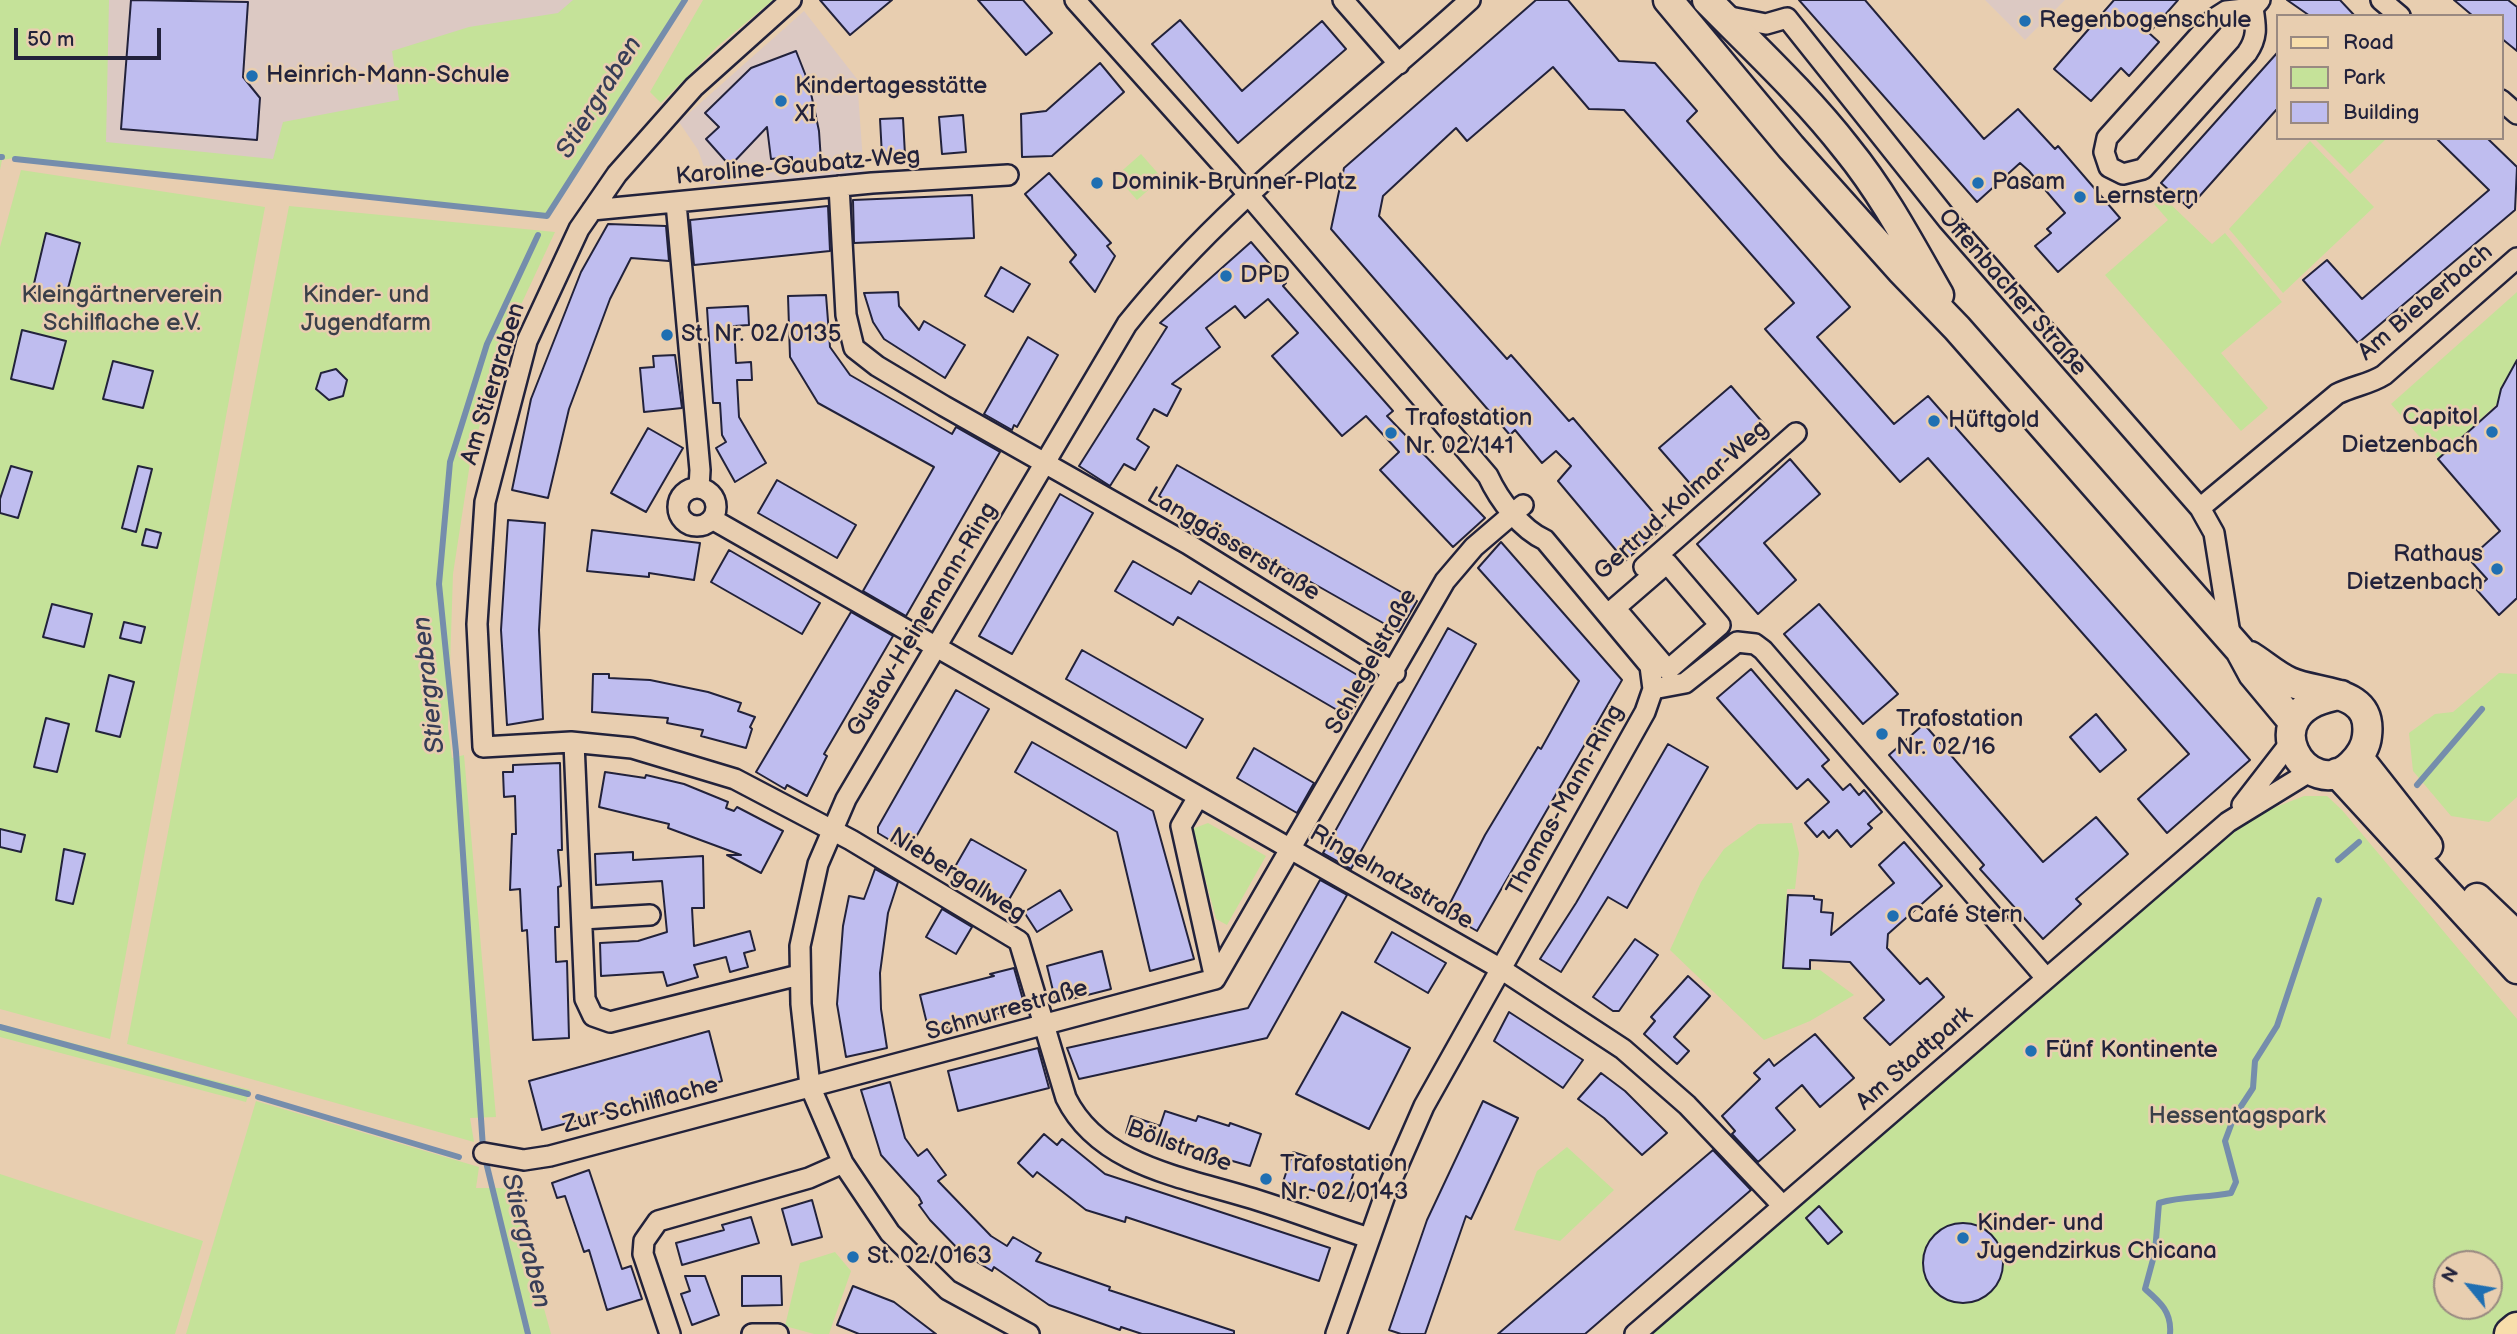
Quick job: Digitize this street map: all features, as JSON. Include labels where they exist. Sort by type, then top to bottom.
[{"type":"main road","name":"Offenbacher Straße","points":[[1668,0],[1791,147],[1957,328],[2236,645],[2292,733]]},
{"type":"main road","name":"Offenbacher Straße","points":[[1715,8],[1777,69],[1849,150],[1908,241],[1957,328]]},
{"type":"main road","name":"Offenbacher Straße","points":[[2236,645],[2287,681],[2341,695]]},
{"type":"main road","points":[[2335,767],[2365,746],[2367,723],[2360,707],[2341,695],[2308,705],[2292,733],[2301,764],[2335,767],[2446,867],[2517,936]]},
{"type":"main road","points":[[2335,767],[2517,969]]},
{"type":"main road","points":[[2511,1334],[2517,1329]]},
{"type":"street","name":"Am Stiergraben","points":[[483,747],[477,624],[485,502],[527,341],[556,276],[592,209],[617,174],[694,88],[791,0]]},
{"type":"street","name":"Thomas-Mann-Ring","points":[[1075,0],[1248,195],[1489,476],[1504,483],[1518,509],[1541,526],[1545,541],[1650,666],[1653,689],[1645,712],[1424,1106],[1368,1238],[1336,1334]]},
{"type":"street","points":[[1343,0],[1399,64]]},
{"type":"street","name":"Gustav-Heinemann-Ring","points":[[1029,1334],[948,1290],[915,1260],[878,1218],[843,1164],[810,1086],[799,975],[800,946],[818,864],[846,799],[1127,324],[1156,287],[1248,195],[1470,0]]},
{"type":"street","points":[[2381,0],[2398,14]]},
{"type":"street","points":[[2257,4],[2255,40],[2247,53],[2143,169],[2123,174],[2109,167],[2104,152],[2107,138],[2202,30],[2226,11],[2257,4]]},
{"type":"street","name":"Offenbacher Straße","points":[[1715,8],[1766,24],[1787,18],[1948,220],[2200,508],[2214,533],[2236,645]]},
{"type":"street","points":[[2503,102],[2517,114]]},
{"type":"street","name":"Karoline-Gaubatz-Weg","points":[[592,209],[839,186],[1008,175]]},
{"type":"street","name":"Langgässerstraße","points":[[839,186],[846,315],[854,348],[877,366],[1188,544],[1395,673]]},
{"type":"street","points":[[676,203],[700,470],[699,488]]},
{"type":"street","name":"Am Bieberbach","points":[[2200,508],[2337,394],[2384,375],[2517,258]]},
{"type":"street","name":"Gertrud-Kolmar-Weg","points":[[1601,605],[1796,433]]},
{"type":"street","points":[[699,488],[706,491],[716,503],[712,519],[707,524],[691,526],[680,517],[678,500],[690,489],[699,488]]},
{"type":"street","name":"Schlegelstraße","points":[[1292,850],[1445,581],[1474,547],[1518,509]]},
{"type":"street","name":"Ringelnatzstraße","points":[[712,519],[1501,968],[1623,1049],[1694,1111],[1782,1205]]},
{"type":"street","points":[[1667,563],[1720,625],[1668,670],[1615,608],[1667,563]]},
{"type":"street","points":[[1653,689],[1685,682],[1737,642],[1755,644],[2046,978]]},
{"type":"street","name":"Am Stadtpark","points":[[2228,822],[2292,733]]},
{"type":"street","points":[[574,743],[587,1009],[601,1020],[610,1022],[799,975]]},
{"type":"street","name":"Niebergallweg","points":[[483,747],[574,743],[632,748],[735,779],[832,830],[1019,942],[1044,1024]]},
{"type":"street","name":"Am Stadtpark","points":[[1635,1334],[2228,822],[2335,767]]},
{"type":"street","points":[[1198,797],[1181,826],[1215,979]]},
{"type":"street","points":[[1215,979],[1292,850]]},
{"type":"street","points":[[582,919],[650,915]]},
{"type":"street","name":"Schnurrestraße","points":[[810,1086],[921,1060],[1215,979]]},
{"type":"street","name":"Böllstraße","points":[[1044,1024],[1066,1098],[1075,1117],[1103,1143],[1134,1161],[1174,1176],[1368,1238]]},
{"type":"street","name":"Zur Schilflache","points":[[484,1153],[524,1160],[550,1157],[810,1086]]},
{"type":"street","points":[[670,1334],[643,1254],[643,1241],[658,1221],[809,1178],[843,1164]]},
{"type":"street","points":[[752,1334],[778,1334]]},
{"type":"shaded area","points":[[27,0],[682,0],[545,217],[20,157]]},
{"type":"shaded area","name":"Regenbogenschule","points":[[1985,0],[2065,0],[2025,40]]},
{"type":"shaded area","name":"Kindertagesstätte XI","points":[[804,11],[857,79],[864,175],[710,184],[698,150],[679,122]]},
{"type":"green space","points":[[0,0],[109,0],[106,142],[273,159],[283,122],[399,100],[392,51],[469,27],[558,13],[573,0],[682,0],[545,217],[20,157],[2,160],[0,170]]},
{"type":"green space","points":[[703,0],[773,0],[718,46],[661,103],[650,92]]},
{"type":"green space","points":[[2316,140],[2385,140],[2350,174]]},
{"type":"green space","points":[[2310,141],[2374,207],[2283,293],[2229,229]]},
{"type":"green space","points":[[1141,154],[1162,178],[1137,200],[1116,176]]},
{"type":"green space","name":"Kleingärtnerverein Schilflache e.V.","points":[[21,170],[265,207],[110,1039],[0,1009],[0,247]]},
{"type":"green space","points":[[2162,196],[2212,244],[2225,233],[2282,302],[2221,353],[2268,408],[2241,431],[2105,275],[2168,220],[2154,204]]},
{"type":"green space","name":"Kinder- und Jugendfarm","points":[[289,206],[555,232],[498,354],[470,463],[453,574],[448,727],[452,758],[464,755],[496,1117],[470,1118],[474,1142],[127,1044]]},
{"type":"green space","points":[[2517,292],[2517,371],[2505,379],[2498,403],[2438,458],[2391,404]]},
{"type":"green space","points":[[2499,673],[2517,674],[2517,797],[2489,822],[2451,816],[2413,771],[2409,733],[2435,714],[2453,712]]},
{"type":"green space","name":"Hessentagspark","points":[[2304,796],[2327,796],[2342,810],[2517,1019],[2517,1320],[2501,1334],[1649,1334],[2253,816]]},
{"type":"green space","points":[[1208,823],[1266,856],[1227,925],[1216,919],[1192,829]]},
{"type":"green space","points":[[1792,823],[1799,853],[1795,889],[1787,889],[1782,968],[1820,970],[1854,995],[1810,1021],[1764,1040],[1670,950],[1701,882],[1724,849],[1758,824]]},
{"type":"green space","points":[[0,1024],[250,1090],[246,1102],[0,1037]]},
{"type":"green space","points":[[256,1101],[479,1167],[476,1188],[511,1188],[551,1334],[186,1334]]},
{"type":"green space","points":[[1567,1147],[1614,1190],[1560,1241],[1514,1230],[1537,1171]]},
{"type":"green space","points":[[0,1174],[203,1241],[175,1334],[0,1334]]},
{"type":"green space","points":[[835,1252],[851,1271],[829,1334],[814,1334],[785,1326],[800,1263]]},
{"type":"building","points":[[131,0],[248,2],[243,77],[260,98],[257,140],[121,129]]},
{"type":"building","points":[[820,0],[892,0],[850,35]]},
{"type":"building","points":[[978,0],[1023,0],[1052,33],[1026,55]]},
{"type":"building","points":[[1536,0],[1568,0],[1619,61],[1655,63],[1697,111],[1687,121],[1850,307],[1817,337],[1894,424],[1928,396],[2250,760],[2167,833],[2138,799],[2189,754],[1928,458],[1900,482],[1765,329],[1794,303],[1624,110],[1589,109],[1553,67],[1467,141],[1456,128],[1383,196],[1379,216],[1507,359],[1511,355],[1569,421],[1573,418],[1665,526],[1625,561],[1558,481],[1571,466],[1556,451],[1542,463],[1515,430],[1510,435],[1331,229],[1344,168]]},
{"type":"building","points":[[1799,0],[1865,0],[1984,139],[2018,109],[2055,149],[2058,146],[2120,218],[2058,272],[2035,246],[2051,233],[2047,229],[2065,213],[2029,171],[2020,163],[1977,202]]},
{"type":"building","points":[[2114,0],[2178,0],[2149,33],[2159,42],[2129,76],[2121,68],[2091,101],[2054,69]]},
{"type":"building","points":[[2287,0],[2340,0],[2353,14],[2307,14]]},
{"type":"building","points":[[2454,0],[2508,0],[2517,7],[2517,51],[2503,40],[2503,14],[2471,14]]},
{"type":"building","points":[[1180,20],[1242,91],[1322,21],[1346,49],[1238,143],[1152,44]]},
{"type":"building","points":[[796,51],[809,84],[819,131],[821,161],[792,163],[792,157],[771,159],[767,127],[730,166],[706,139],[719,127],[705,113],[751,68]]},
{"type":"building","points":[[2276,54],[2276,110],[2189,208],[2161,183]]},
{"type":"building","points":[[1100,63],[1124,92],[1052,156],[1022,157],[1021,114],[1046,111]]},
{"type":"building","points":[[963,115],[966,152],[942,154],[939,117]]},
{"type":"building","points":[[903,118],[905,155],[882,156],[880,119]]},
{"type":"building","points":[[2438,140],[2489,140],[2517,167],[2515,210],[2358,343],[2303,280],[2327,260],[2362,299],[2489,190]]},
{"type":"building","points":[[1049,173],[1111,243],[1107,246],[1115,256],[1095,292],[1070,262],[1076,255],[1025,194]]},
{"type":"building","points":[[972,195],[974,238],[854,243],[853,200]]},
{"type":"building","points":[[828,206],[830,251],[694,265],[690,220]]},
{"type":"building","points":[[608,224],[666,226],[669,261],[631,258],[610,299],[569,409],[548,498],[512,490],[531,399],[581,272]]},
{"type":"building","points":[[46,233],[80,243],[65,300],[32,292]]},
{"type":"building","points":[[1251,242],[1286,283],[1283,286],[1393,411],[1387,416],[1485,518],[1453,547],[1380,470],[1399,452],[1366,416],[1342,436],[1272,356],[1298,333],[1268,299],[1245,318],[1235,306],[1206,328],[1220,347],[1172,384],[1181,389],[1167,416],[1154,409],[1137,439],[1149,447],[1135,470],[1124,464],[1110,486],[1079,466],[1167,327],[1160,323]]},
{"type":"building","points":[[1001,267],[1030,284],[1013,312],[985,296]]},
{"type":"building","points":[[898,292],[899,306],[919,330],[924,321],[965,345],[945,378],[884,339],[873,322],[864,293]]},
{"type":"building","points":[[826,295],[830,347],[850,375],[952,434],[956,427],[1000,452],[906,616],[863,591],[934,467],[818,403],[790,357],[788,296]]},
{"type":"building","points":[[748,306],[749,325],[734,326],[736,363],[751,362],[752,380],[737,380],[739,417],[766,463],[735,482],[716,448],[726,442],[722,435],[720,403],[713,403],[707,308]]},
{"type":"building","points":[[22,330],[66,341],[53,389],[11,379]]},
{"type":"building","points":[[1028,337],[1058,355],[1017,427],[1014,425],[1012,430],[984,414]]},
{"type":"building","points":[[675,355],[682,408],[644,412],[640,368],[654,367],[653,356]]},
{"type":"building","name":"Capitol Dietzenbach","points":[[2517,360],[2517,598],[2499,615],[2476,589],[2487,579],[2469,559],[2500,531],[2438,459],[2497,406],[2501,389]]},
{"type":"building","points":[[113,361],[153,371],[143,408],[103,399]]},
{"type":"building","points":[[336,369],[347,380],[343,396],[329,400],[316,389],[321,373]]},
{"type":"building","points":[[1731,386],[1764,424],[1693,487],[1659,448]]},
{"type":"building","points":[[648,428],[683,448],[646,512],[611,493]]},
{"type":"building","points":[[1790,459],[1820,494],[1764,543],[1796,580],[1758,614],[1697,544]]},
{"type":"building","points":[[1177,465],[1417,601],[1399,632],[1159,496]]},
{"type":"building","points":[[11,466],[32,472],[18,518],[0,513],[0,499]]},
{"type":"building","points":[[138,466],[152,469],[136,532],[122,528]]},
{"type":"building","points":[[777,480],[856,525],[837,558],[758,513]]},
{"type":"building","points":[[1060,494],[1093,513],[1012,654],[979,636]]},
{"type":"building","points":[[508,520],[545,523],[539,630],[543,719],[507,725],[501,630]]},
{"type":"building","points":[[146,529],[161,533],[157,548],[142,545]]},
{"type":"building","points":[[592,530],[700,543],[694,580],[649,573],[649,577],[587,571]]},
{"type":"building","points":[[1501,542],[1622,680],[1477,931],[1445,913],[1485,835],[1538,747],[1541,749],[1579,681],[1478,568]]},
{"type":"building","points":[[729,550],[820,603],[802,634],[711,582]]},
{"type":"building","points":[[1133,561],[1191,594],[1199,581],[1369,682],[1349,717],[1178,617],[1173,625],[1115,591]]},
{"type":"building","points":[[52,604],[92,614],[84,647],[43,637]]},
{"type":"building","points":[[1819,604],[1898,694],[1863,724],[1784,634]]},
{"type":"building","points":[[851,612],[893,636],[824,754],[827,756],[807,796],[787,785],[785,789],[756,772]]},
{"type":"building","points":[[124,622],[145,627],[141,643],[120,638]]},
{"type":"building","points":[[1448,628],[1476,644],[1351,869],[1323,853]]},
{"type":"building","points":[[1082,650],[1203,719],[1186,748],[1066,679]]},
{"type":"building","points":[[1751,669],[1829,760],[1822,766],[1843,790],[1850,784],[1859,795],[1864,790],[1882,812],[1868,824],[1872,828],[1851,847],[1837,830],[1829,838],[1823,831],[1817,837],[1805,823],[1829,802],[1808,779],[1797,789],[1717,698]]},
{"type":"building","points":[[593,674],[609,674],[609,678],[650,680],[708,692],[741,703],[738,711],[755,717],[746,748],[701,736],[703,730],[667,723],[668,718],[592,712]]},
{"type":"building","points":[[109,675],[134,682],[120,737],[96,731]]},
{"type":"building","points":[[956,690],[989,709],[908,851],[878,833],[878,827]]},
{"type":"building","points":[[2096,714],[2126,750],[2100,772],[2070,737]]},
{"type":"building","points":[[46,718],[69,724],[57,772],[34,767]]},
{"type":"building","points":[[1924,724],[2043,862],[2096,817],[2128,854],[2076,899],[2081,904],[2043,939],[1980,869],[1984,865],[1889,755]]},
{"type":"building","points":[[1032,742],[1153,811],[1194,959],[1150,971],[1117,832],[1015,772]]},
{"type":"building","points":[[1668,744],[1708,767],[1627,908],[1608,897],[1561,972],[1540,959],[1576,903]]},
{"type":"building","points":[[1254,748],[1314,783],[1297,813],[1237,778]]},
{"type":"building","points":[[560,763],[562,850],[558,850],[561,886],[558,887],[559,927],[555,927],[556,962],[567,961],[569,1038],[533,1040],[527,930],[522,931],[520,889],[510,890],[512,834],[516,834],[515,796],[504,797],[503,772],[513,772],[513,765]]},
{"type":"building","points":[[605,772],[645,778],[646,775],[684,784],[728,802],[726,808],[734,811],[737,807],[783,831],[761,873],[727,855],[741,855],[668,828],[669,824],[599,807]]},
{"type":"building","points":[[0,829],[25,835],[21,852],[0,847]]},
{"type":"building","points":[[971,839],[1026,870],[1007,903],[952,872]]},
{"type":"building","points":[[1904,842],[1942,886],[1888,934],[1887,948],[1920,984],[1927,978],[1944,997],[1890,1045],[1864,1018],[1884,1000],[1850,962],[1810,960],[1810,969],[1783,968],[1788,895],[1814,896],[1814,899],[1822,900],[1821,912],[1833,913],[1831,935],[1894,883],[1879,865]]},
{"type":"building","points":[[64,849],[85,854],[73,904],[56,900]]},
{"type":"building","points":[[633,852],[633,860],[703,856],[704,908],[692,908],[694,946],[750,931],[755,950],[744,953],[748,967],[730,972],[726,957],[694,965],[698,977],[667,986],[663,972],[601,976],[600,943],[638,941],[667,932],[662,881],[596,885],[595,854]]},
{"type":"building","points":[[875,869],[898,882],[888,913],[880,973],[881,1009],[887,1048],[846,1057],[837,1004],[843,926],[849,896],[864,899]]},
{"type":"building","points":[[1320,880],[1347,895],[1267,1038],[1079,1079],[1067,1048],[1248,1008]]},
{"type":"building","points":[[1060,890],[1072,910],[1037,932],[1024,912]]},
{"type":"building","points":[[942,909],[972,927],[956,954],[926,937]]},
{"type":"building","points":[[1392,932],[1446,963],[1428,993],[1375,962]]},
{"type":"building","points":[[1635,939],[1658,955],[1619,1011],[1613,1011],[1593,997]]},
{"type":"building","points":[[1102,951],[1111,989],[1056,1003],[1047,966]]},
{"type":"building","points":[[1014,968],[1025,1007],[929,1032],[920,995],[994,976],[990,974]]},
{"type":"building","points":[[1688,976],[1710,996],[1674,1037],[1689,1051],[1677,1064],[1644,1034],[1655,1021],[1651,1017]]},
{"type":"building","points":[[1342,1012],[1410,1048],[1369,1129],[1296,1094]]},
{"type":"building","points":[[1509,1012],[1583,1060],[1563,1088],[1494,1041]]},
{"type":"building","points":[[709,1031],[722,1081],[542,1130],[529,1081]]},
{"type":"building","points":[[1815,1034],[1854,1078],[1820,1107],[1802,1085],[1776,1108],[1795,1130],[1758,1162],[1732,1134],[1735,1131],[1722,1116],[1760,1079],[1754,1073],[1769,1059],[1774,1066]]},
{"type":"building","points":[[1038,1048],[1049,1088],[958,1111],[948,1071]]},
{"type":"building","points":[[1601,1073],[1625,1091],[1667,1133],[1642,1155],[1604,1118],[1578,1099]]},
{"type":"building","points":[[890,1082],[905,1138],[918,1156],[927,1149],[946,1175],[938,1181],[991,1236],[1007,1246],[1013,1237],[1041,1253],[1036,1261],[1110,1287],[1109,1290],[1234,1331],[1234,1334],[1142,1334],[1121,1327],[1120,1330],[1049,1305],[994,1267],[992,1271],[962,1253],[930,1220],[919,1205],[922,1203],[919,1197],[881,1155],[861,1090]]},
{"type":"building","points":[[1483,1101],[1518,1118],[1471,1219],[1466,1216],[1425,1334],[1401,1334],[1389,1330],[1427,1220]]},
{"type":"building","points":[[1165,1111],[1196,1121],[1198,1116],[1229,1126],[1230,1123],[1261,1134],[1250,1166],[1187,1148],[1185,1154],[1126,1133],[1131,1116],[1160,1126]]},
{"type":"building","points":[[1044,1134],[1057,1145],[1062,1139],[1105,1174],[1330,1248],[1319,1281],[1126,1217],[1125,1222],[1086,1210],[1037,1172],[1033,1177],[1018,1163]]},
{"type":"building","points":[[1713,1150],[1751,1190],[1585,1334],[1498,1334]]},
{"type":"building","points":[[1293,1152],[1354,1172],[1350,1184],[1357,1186],[1351,1201],[1283,1182]]},
{"type":"building","points":[[589,1170],[622,1269],[631,1266],[642,1299],[607,1310],[589,1250],[584,1252],[565,1196],[557,1198],[552,1183]]},
{"type":"building","points":[[812,1200],[822,1237],[792,1245],[782,1209]]},
{"type":"building","points":[[1819,1206],[1842,1232],[1828,1244],[1806,1218]]},
{"type":"building","points":[[751,1217],[759,1243],[682,1265],[676,1243],[724,1230],[722,1225]]},
{"type":"building","points":[[1955,1223],[1971,1223],[1992,1234],[2003,1255],[2003,1271],[1992,1292],[1971,1303],[1955,1303],[1941,1297],[1929,1285],[1923,1271],[1923,1255],[1929,1241],[1941,1229]]},
{"type":"building","points":[[685,1276],[705,1276],[719,1315],[692,1325],[681,1294],[690,1291]]},
{"type":"building","points":[[742,1276],[781,1276],[782,1305],[742,1306]]},
{"type":"building","points":[[853,1286],[894,1302],[936,1334],[859,1334],[837,1325]]},
{"type":"waterway","points":[[15,159],[547,216],[685,0]]},
{"type":"waterway","name":"Stiergraben","points":[[483,1148],[456,752],[439,584],[450,462],[487,344],[538,235]]},
{"type":"waterway","points":[[2417,785],[2482,709]]},
{"type":"waterway","points":[[2338,860],[2359,842]]},
{"type":"waterway","points":[[2170,1334],[2167,1314],[2145,1289],[2155,1252],[2159,1203],[2231,1193],[2236,1182],[2225,1141],[2234,1117],[2253,1088],[2255,1061],[2277,1026],[2319,900]]},
{"type":"waterway","points":[[0,1027],[248,1094]]},
{"type":"waterway","points":[[258,1097],[459,1157]]},
{"type":"waterway","name":"Stiergraben","points":[[485,1158],[528,1334]]},
{"type":"place","name":"Regenbogenschule","points":[[2025,21]]},
{"type":"place","name":"Heinrich-Mann-Schule","points":[[252,76]]},
{"type":"place","name":"Kindertagesstätte XI","points":[[781,101]]},
{"type":"place","name":"Dominik-Brunner-Platz","points":[[1097,183]]},
{"type":"place","name":"Pasam","points":[[1978,183]]},
{"type":"place","name":"Lernstern","points":[[2080,197]]},
{"type":"place","name":"DPD","points":[[1226,276]]},
{"type":"place","name":"St. Nr. 02/0135","points":[[667,335]]},
{"type":"place","name":"Hüftgold","points":[[1934,421]]},
{"type":"place","name":"Capitol Dietzenbach","points":[[2492,432]]},
{"type":"place","name":"Trafostation Nr. 02/141","points":[[1391,433]]},
{"type":"place","name":"Rathaus Dietzenbach","points":[[2497,569]]},
{"type":"place","name":"Trafostation Nr. 02/16","points":[[1882,734]]},
{"type":"place","name":"Café Stern","points":[[1893,916]]},
{"type":"place","name":"Fünf Kontinente","points":[[2031,1051]]},
{"type":"place","name":"Trafostation Nr. 02/0143","points":[[1266,1179]]},
{"type":"place","name":"Kinder- und Jugendzirkus Chicana","points":[[1963,1238]]},
{"type":"place","name":"St. 02/0163","points":[[853,1257]]}]
